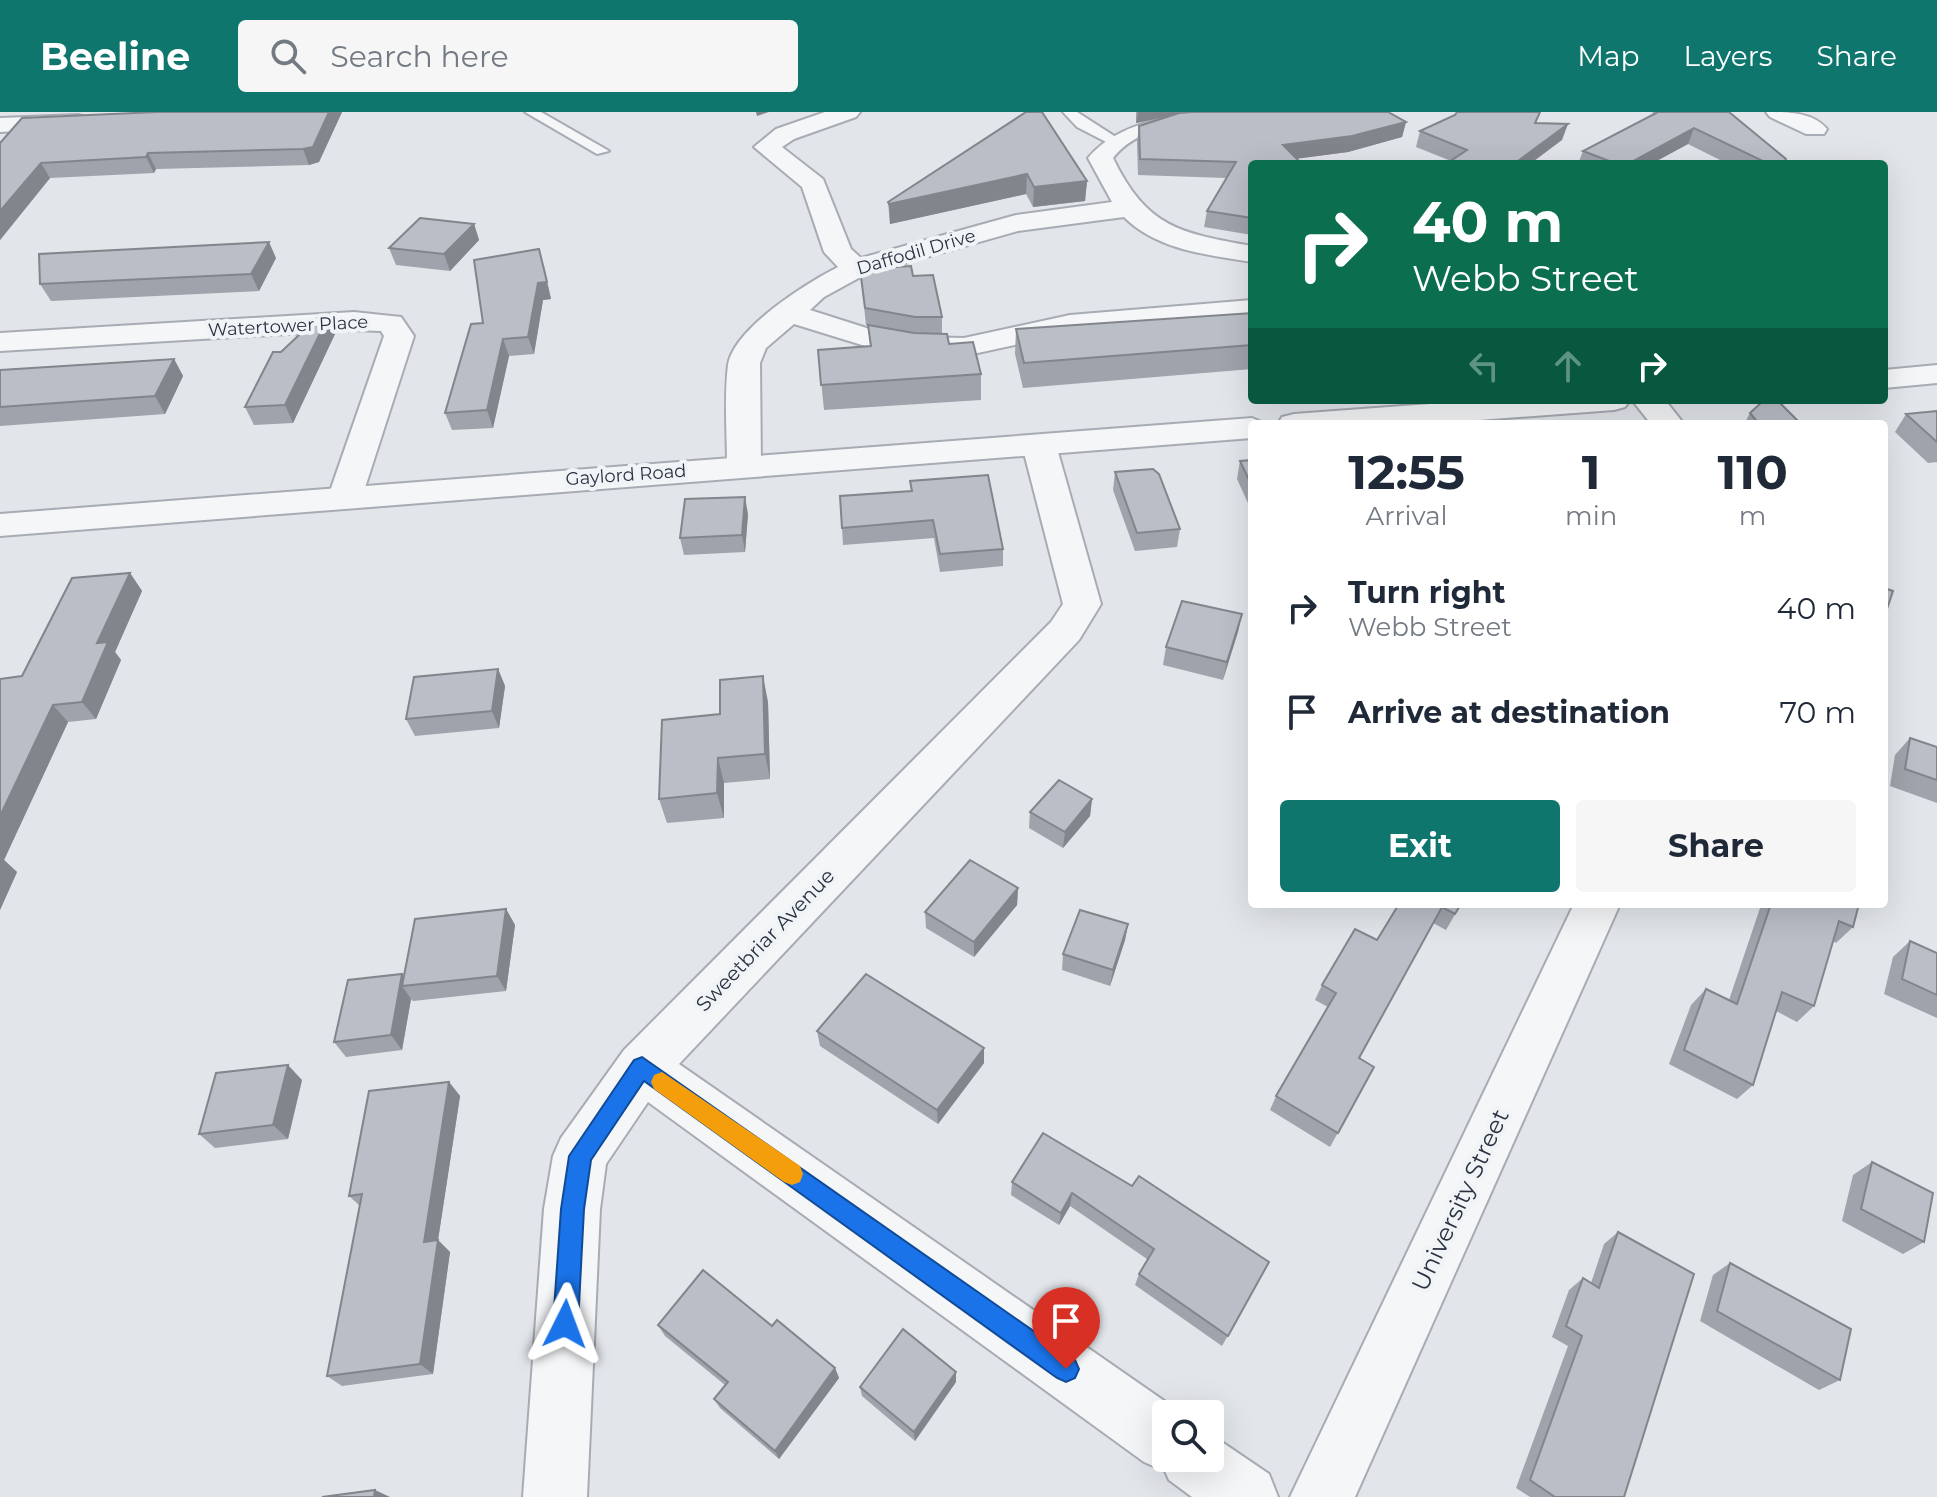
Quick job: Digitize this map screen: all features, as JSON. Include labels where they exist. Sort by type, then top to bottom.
[{"type":"street","points":[[848,112],[785,134],[766,147],[814,184],[838,252],[856,268]]},
{"type":"street","points":[[1248,253],[1177,241],[1152,229],[1130,208],[1106,174],[1100,158],[1128,132],[1161,124],[1252,112]]},
{"type":"street","points":[[1778,112],[1815,129]]},
{"type":"street","points":[[0,125],[99,121]]},
{"type":"street","name":"Daffodil Drive","points":[[744,466],[744,363],[753,344],[814,291],[856,268],[1016,223],[1130,208]]},
{"type":"street","points":[[789,313],[875,340],[915,346],[964,347],[1070,324],[1248,309]]},
{"type":"street","name":"Watertower Place","points":[[0,342],[354,321],[390,323],[399,336],[345,497]]},
{"type":"street","points":[[1888,379],[1937,374]]},
{"type":"street","points":[[1331,420],[1477,404]]},
{"type":"street","points":[[1651,404],[1665,420]]},
{"type":"street","name":"Gaylord Road","points":[[0,525],[1248,428]]},
{"type":"street","name":"Sweetbriar Avenue","points":[[555,1497],[572,1209],[580,1156],[642,1067],[1065,631],[1082,604],[1039,445]]},
{"type":"street","name":"University Street","points":[[1322,1497],[1595,908]]},
{"type":"street","points":[[642,1067],[1152,1430]]},
{"type":"street","points":[[1211,1472],[1246,1497]]},
{"type":"lane","points":[[531,112],[602,151]]},
{"type":"lane","points":[[1069,112],[1082,124],[1115,141]]},
{"type":"building","points":[[157,112],[329,112],[313,147],[303,149],[148,153],[146,157],[41,163],[0,211],[0,143],[22,118]]},
{"type":"building","points":[[1026,112],[1042,112],[1087,181],[1034,187],[1027,174],[889,204],[888,202]]},
{"type":"building","points":[[1388,112],[1406,122],[1352,136],[1283,145],[1298,160],[1248,160],[1248,217],[1207,211],[1236,162],[1140,159],[1139,126],[1179,113]]},
{"type":"building","points":[[1457,112],[1540,112],[1535,123],[1568,124],[1519,160],[1452,160],[1467,150],[1420,131]]},
{"type":"building","points":[[1658,112],[1729,112],[1786,159],[1761,160],[1694,128],[1635,160],[1607,160],[1583,151]]},
{"type":"building","points":[[420,218],[474,224],[444,254],[389,248]]},
{"type":"building","points":[[269,242],[251,274],[40,284],[39,254]]},
{"type":"building","points":[[539,249],[547,282],[538,283],[528,337],[503,339],[487,410],[445,413],[471,324],[483,323],[474,260]]},
{"type":"building","points":[[911,266],[913,276],[933,275],[942,317],[915,317],[865,308],[860,269]]},
{"type":"building","points":[[1248,313],[1248,345],[1024,363],[1016,329]]},
{"type":"building","points":[[328,317],[285,405],[245,407],[273,352],[281,352],[317,318]]},
{"type":"building","points":[[868,325],[914,333],[947,334],[949,344],[973,342],[981,374],[821,385],[818,350],[871,346]]},
{"type":"building","points":[[174,359],[155,396],[0,407],[0,370]]},
{"type":"building","points":[[1760,404],[1781,404],[1797,420],[1756,420],[1750,413]]},
{"type":"building","points":[[1937,411],[1937,442],[1906,414]]},
{"type":"building","points":[[1248,460],[1248,478],[1240,461]]},
{"type":"building","points":[[1153,469],[1159,474],[1180,529],[1137,533],[1115,472]]},
{"type":"building","points":[[988,475],[1003,549],[940,554],[933,520],[842,528],[840,496],[912,491],[910,481]]},
{"type":"building","points":[[745,497],[742,535],[680,538],[685,499]]},
{"type":"building","points":[[130,573],[97,643],[108,642],[82,702],[53,705],[0,816],[0,679],[22,676],[72,578]]},
{"type":"building","points":[[1888,589],[1893,591],[1888,606]]},
{"type":"building","points":[[1182,601],[1242,614],[1227,662],[1166,647]]},
{"type":"building","points":[[498,669],[492,711],[406,719],[414,677]]},
{"type":"building","points":[[763,676],[765,754],[718,758],[717,793],[659,799],[662,720],[720,714],[720,680]]},
{"type":"building","points":[[1910,738],[1937,747],[1937,780],[1905,769]]},
{"type":"building","points":[[1059,780],[1092,799],[1065,832],[1030,812]]},
{"type":"building","points":[[970,860],[1018,888],[974,942],[925,912]]},
{"type":"building","points":[[1397,908],[1441,908],[1359,1058],[1374,1067],[1338,1133],[1276,1096],[1336,993],[1322,985],[1355,929],[1377,940]]},
{"type":"building","points":[[1444,908],[1459,908],[1455,914]]},
{"type":"building","points":[[1770,908],[1858,908],[1853,927],[1839,921],[1814,1006],[1782,992],[1753,1085],[1684,1050],[1706,989],[1737,1004]]},
{"type":"building","points":[[506,909],[497,976],[402,986],[415,919]]},
{"type":"building","points":[[1080,910],[1128,924],[1113,970],[1063,954]]},
{"type":"building","points":[[1910,941],[1937,953],[1937,995],[1902,979]]},
{"type":"building","points":[[402,974],[391,1035],[334,1042],[348,980]]},
{"type":"building","points":[[866,974],[984,1048],[937,1110],[817,1031]]},
{"type":"building","points":[[288,1065],[273,1125],[199,1134],[216,1073]]},
{"type":"building","points":[[449,1082],[424,1242],[438,1240],[420,1364],[327,1376],[362,1194],[349,1196],[369,1091]]},
{"type":"building","points":[[1043,1133],[1132,1186],[1139,1176],[1269,1262],[1228,1336],[1139,1274],[1154,1249],[1072,1193],[1061,1213],[1012,1182]]},
{"type":"building","points":[[1872,1162],[1933,1193],[1924,1242],[1861,1209]]},
{"type":"building","points":[[1618,1232],[1694,1274],[1624,1497],[1555,1497],[1530,1480],[1582,1336],[1566,1326],[1583,1278],[1599,1288]]},
{"type":"building","points":[[1730,1263],[1851,1329],[1840,1380],[1717,1311]]},
{"type":"building","points":[[703,1270],[772,1326],[777,1320],[835,1368],[775,1451],[714,1399],[728,1382],[658,1325]]},
{"type":"building","points":[[903,1329],[956,1372],[914,1432],[860,1387]]},
{"type":"building","points":[[375,1490],[374,1497],[322,1497]]},
{"type":"slow traffic","points":[[662,1082],[792,1174]]},
{"type":"route","points":[[565,1324],[572,1209],[580,1156],[642,1067],[1066,1369]]}]
